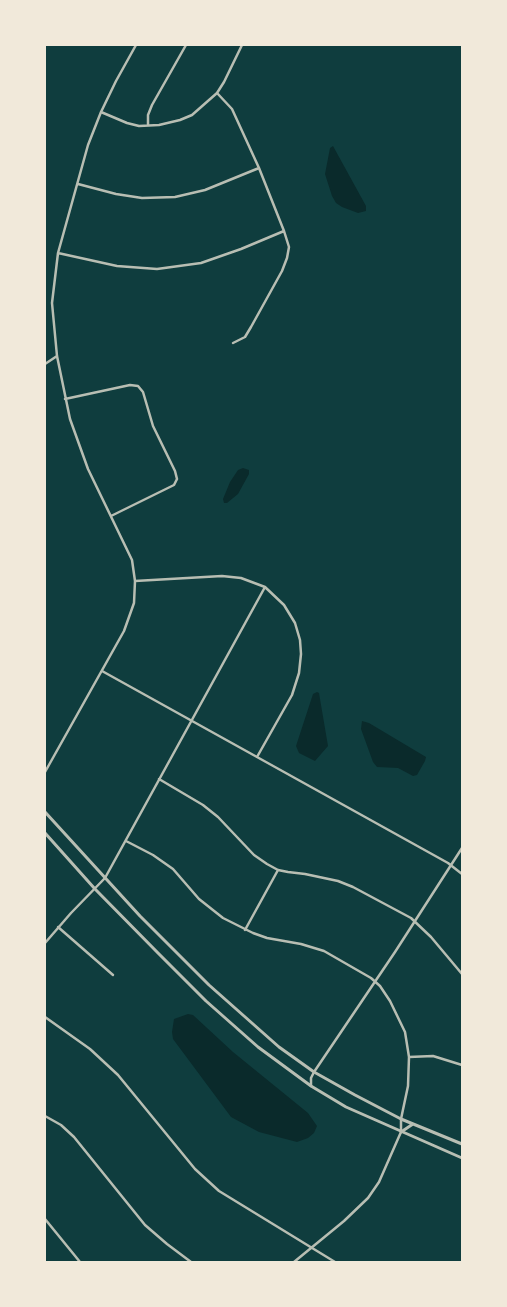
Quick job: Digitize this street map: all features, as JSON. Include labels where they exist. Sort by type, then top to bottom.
[{"type":"street","points":[[45,772],[129,620],[134,603],[135,582],[132,560],[81,453],[70,419],[56,356],[52,303],[58,253],[88,145],[101,112],[136,45]]},
{"type":"street","points":[[148,125],[148,115],[152,105],[186,45]]},
{"type":"street","points":[[101,112],[127,123],[148,125],[159,125],[192,115],[217,93],[242,45]]},
{"type":"street","points":[[217,93],[232,109],[259,168],[289,247],[288,258],[282,271],[245,337],[232,343]]},
{"type":"street","points":[[77,184],[116,194],[142,198],[175,197],[205,190],[259,168]]},
{"type":"street","points":[[58,253],[117,266],[157,269],[201,263],[241,250],[284,230]]},
{"type":"street","points":[[45,364],[56,356]]},
{"type":"street","points":[[65,399],[130,385],[138,386],[142,392],[153,426],[175,471],[176,482],[170,488],[111,516]]},
{"type":"street","points":[[135,582],[231,576],[251,580],[265,587],[279,598],[290,614],[300,640],[301,654],[296,686],[257,757]]},
{"type":"street","points":[[45,943],[105,878],[265,587]]},
{"type":"street","points":[[102,670],[452,865],[462,874]]},
{"type":"street","points":[[159,778],[204,805],[254,855],[278,870],[338,881],[353,887],[415,921],[462,974]]},
{"type":"street","points":[[45,812],[105,878],[209,985],[246,1020],[280,1048],[314,1072],[401,1119],[462,1144]]},
{"type":"street","points":[[45,833],[95,889],[206,1001],[258,1047],[311,1086],[346,1107],[462,1158]]},
{"type":"street","points":[[126,841],[168,865],[212,910],[245,930],[267,938],[301,944],[324,951],[375,982],[390,1001],[405,1032],[409,1056],[408,1086],[401,1119],[401,1132],[379,1182],[368,1198],[294,1262]]},
{"type":"street","points":[[311,1086],[311,1078],[314,1072],[462,848]]},
{"type":"street","points":[[245,930],[278,870]]},
{"type":"street","points":[[58,927],[113,975]]},
{"type":"street","points":[[45,1017],[90,1049],[118,1075],[195,1169],[212,1186],[226,1197],[334,1262]]},
{"type":"street","points":[[409,1056],[433,1056],[462,1065]]},
{"type":"street","points":[[45,1116],[61,1125],[74,1137],[145,1225],[175,1251],[192,1262]]},
{"type":"street","points":[[401,1132],[413,1124]]},
{"type":"street","points":[[45,1219],[80,1262]]},
{"type":"water","points":[[333,146],[366,206],[366,211],[358,213],[342,207],[336,203],[332,196],[325,174],[330,148]]},
{"type":"water","points":[[243,468],[249,470],[249,474],[238,494],[227,503],[224,503],[223,499],[230,482],[238,470]]},
{"type":"water","points":[[319,693],[328,746],[315,761],[299,753],[296,746],[313,694]]},
{"type":"water","points":[[362,721],[369,723],[426,757],[417,775],[413,776],[398,768],[377,767],[373,762],[361,729]]},
{"type":"water","points":[[188,1014],[193,1015],[233,1052],[308,1113],[317,1126],[314,1133],[308,1138],[297,1142],[259,1132],[231,1117],[173,1039],[174,1019]]}]
